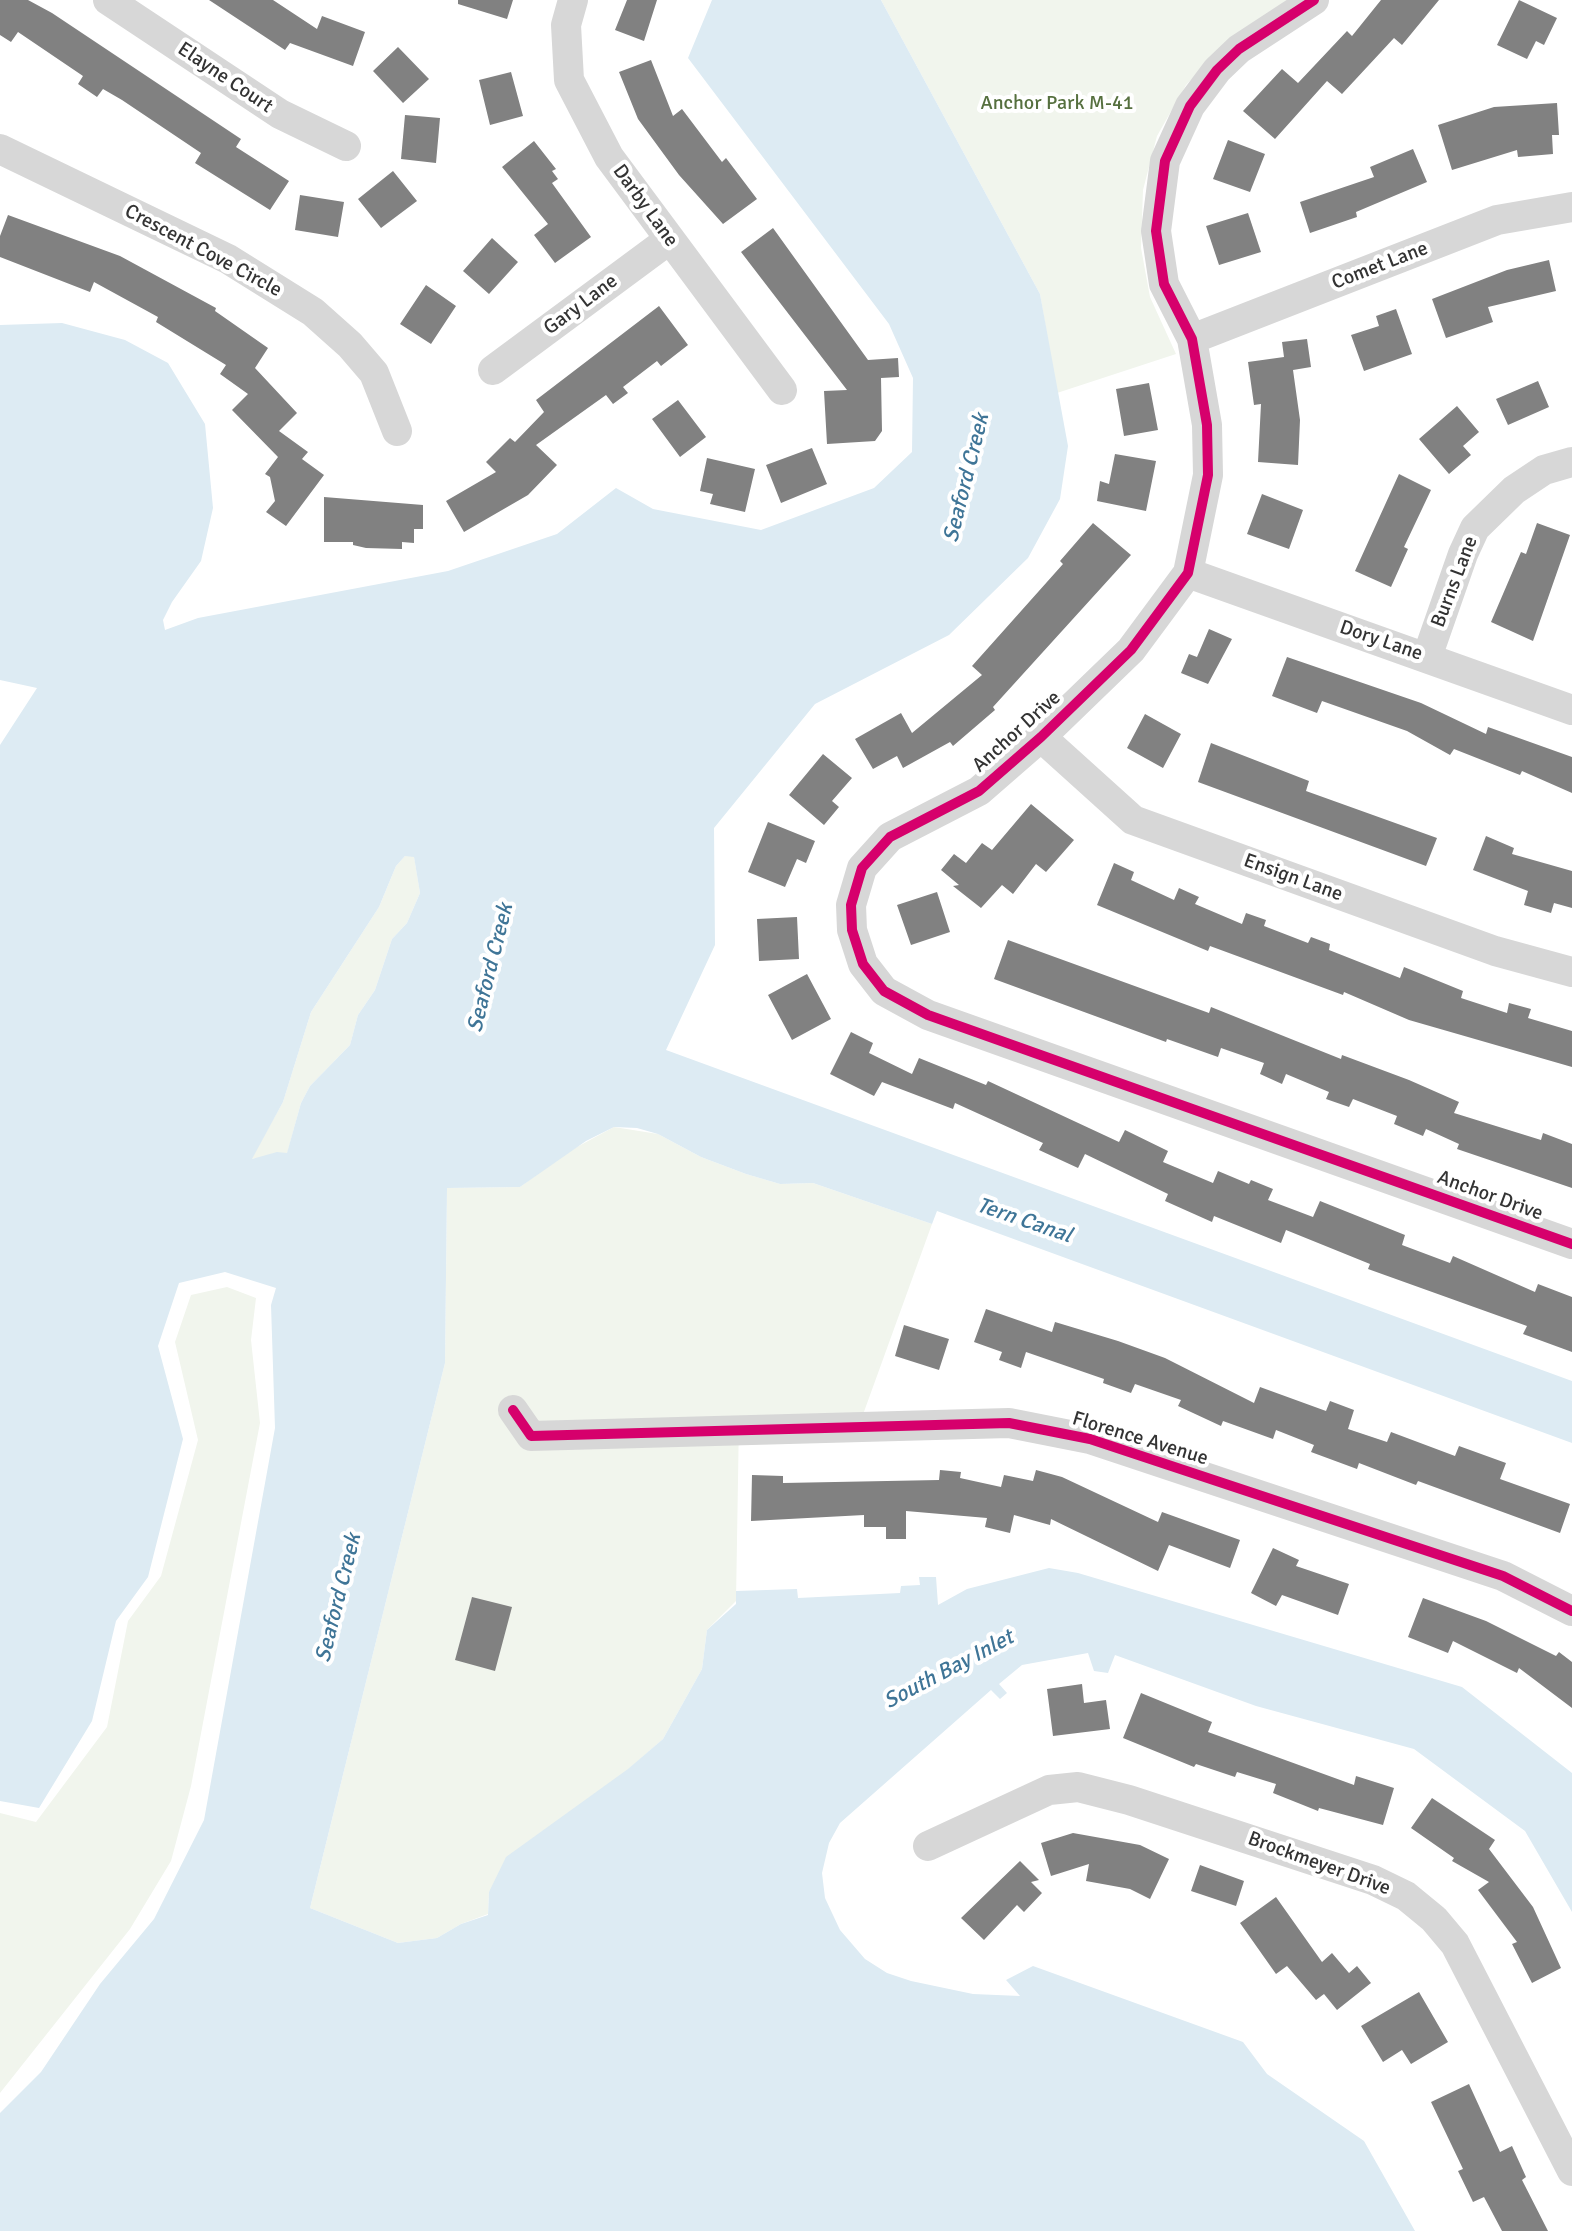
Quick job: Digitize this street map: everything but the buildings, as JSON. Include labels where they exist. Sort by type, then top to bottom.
[{"type":"street","name":"Elayne Court","points":[[108,0],[280,114],[346,146]]},
{"type":"street","name":"Darby Lane","points":[[573,0],[566,25],[569,80],[609,157],[782,390]]},
{"type":"street","name":"Anchor Drive","points":[[1314,0],[1239,49],[1217,70],[1190,106],[1165,161],[1156,231],[1164,284],[1192,339],[1207,425],[1208,475],[1188,573],[1131,650],[1041,737],[979,791],[890,837],[862,868],[851,905],[852,930],[863,964],[884,991],[928,1015],[1572,1244]]},
{"type":"street","name":"Crescent Cove Circle","points":[[0,149],[228,259],[313,312],[350,345],[374,373],[397,431]]},
{"type":"street","name":"Comet Lane","points":[[1192,339],[1497,220],[1572,207]]},
{"type":"street","name":"Gary Lane","points":[[493,370],[670,239]]},
{"type":"street","name":"Burns Lane","points":[[1427,657],[1475,528],[1514,490],[1544,470],[1572,462]]},
{"type":"street","name":"Dory Lane","points":[[1188,573],[1572,710]]},
{"type":"street","name":"Ensign Lane","points":[[1041,737],[1133,820],[1495,951],[1572,972]]},
{"type":"street","name":"Florence Avenue","points":[[513,1410],[531,1436],[1009,1423],[1090,1439],[1503,1576],[1572,1611]]},
{"type":"street","name":"Brockmeyer Drive","points":[[928,1846],[1049,1790],[1078,1787],[1129,1800],[1344,1870],[1406,1896],[1434,1919],[1455,1944],[1572,2171]]},
{"type":"green space","name":"Anchor Park M-41","points":[[881,0],[1294,0],[1225,45],[1186,85],[1157,136],[1143,190],[1141,248],[1150,297],[1176,354],[1057,393],[1040,294]]},
{"type":"green space","points":[[405,856],[414,856],[420,893],[407,923],[392,939],[375,990],[358,1015],[350,1045],[310,1086],[301,1103],[287,1154],[251,1159],[283,1102],[311,1012],[379,907],[396,866]]},
{"type":"green space","points":[[614,1127],[658,1134],[701,1157],[746,1174],[780,1184],[813,1183],[932,1224],[861,1420],[739,1419],[736,1601],[707,1630],[702,1669],[663,1739],[489,1892],[488,1914],[461,1924],[437,1938],[398,1943],[310,1908],[445,1363],[447,1188],[520,1187],[564,1154]]},
{"type":"green space","points":[[227,1287],[256,1298],[251,1340],[260,1423],[191,1786],[171,1861],[130,1929],[0,2093],[0,1813],[36,1822],[107,1727],[128,1621],[161,1576],[198,1440],[175,1342],[191,1295]]},
{"type":"water","points":[[712,0],[881,0],[1040,294],[1068,446],[1060,499],[1028,558],[949,635],[815,704],[714,828],[715,945],[666,1050],[1572,1381],[1572,1443],[937,1211],[932,1224],[813,1183],[780,1184],[701,1157],[658,1134],[637,1128],[614,1127],[586,1141],[520,1187],[447,1188],[445,1363],[310,1908],[398,1943],[437,1938],[461,1924],[488,1915],[489,1892],[506,1857],[628,1769],[663,1739],[702,1669],[707,1630],[736,1604],[736,1591],[797,1589],[798,1598],[900,1593],[901,1586],[920,1585],[919,1577],[936,1577],[938,1605],[967,1589],[1049,1568],[1078,1573],[1462,1687],[1572,1773],[1572,1912],[1525,1831],[1414,1749],[1256,1706],[1115,1655],[1108,1673],[1094,1671],[1088,1653],[1022,1665],[999,1684],[1007,1693],[1000,1699],[991,1690],[840,1823],[829,1843],[822,1873],[825,1898],[840,1930],[865,1959],[887,1973],[911,1981],[973,1994],[1020,1996],[1006,1980],[1033,1966],[1243,2042],[1267,2074],[1364,2141],[1415,2231],[0,2231],[0,2113],[41,2072],[100,1984],[154,1919],[204,1820],[275,1428],[271,1305],[276,1288],[225,1272],[179,1283],[158,1346],[183,1439],[148,1577],[116,1621],[92,1721],[39,1808],[0,1801],[0,745],[37,688],[0,680],[0,325],[62,323],[125,340],[168,363],[205,424],[213,508],[201,561],[172,602],[163,620],[165,630],[198,618],[448,571],[557,534],[616,488],[653,509],[761,530],[874,488],[912,452],[913,378],[889,324],[688,58]],"holes":[[[405,856],[414,857],[420,893],[407,923],[392,939],[375,990],[358,1015],[350,1045],[310,1086],[301,1103],[287,1153],[277,1152],[252,1159],[283,1102],[311,1012],[379,907],[396,866]]]},
{"type":"cycle path","points":[[1314,0],[1239,49],[1217,70],[1190,106],[1165,161],[1156,231],[1164,284],[1192,339],[1207,425],[1208,475],[1188,573],[1131,650],[1041,737],[979,791],[890,837],[862,868],[851,905],[852,930],[863,964],[884,991],[928,1015],[1572,1244]]},
{"type":"cycle path","points":[[513,1410],[531,1436],[1009,1423],[1090,1439],[1503,1576],[1572,1611]]},
{"type":"water label","name":"Seaford Creek","points":[[967,478]]},
{"type":"water label","name":"Seaford Creek","points":[[491,968]]},
{"type":"water label","name":"Tern Canal","points":[[1024,1221]]},
{"type":"water label","name":"Seaford Creek","points":[[339,1598]]},
{"type":"water label","name":"South Bay Inlet","points":[[949,1670]]}]
